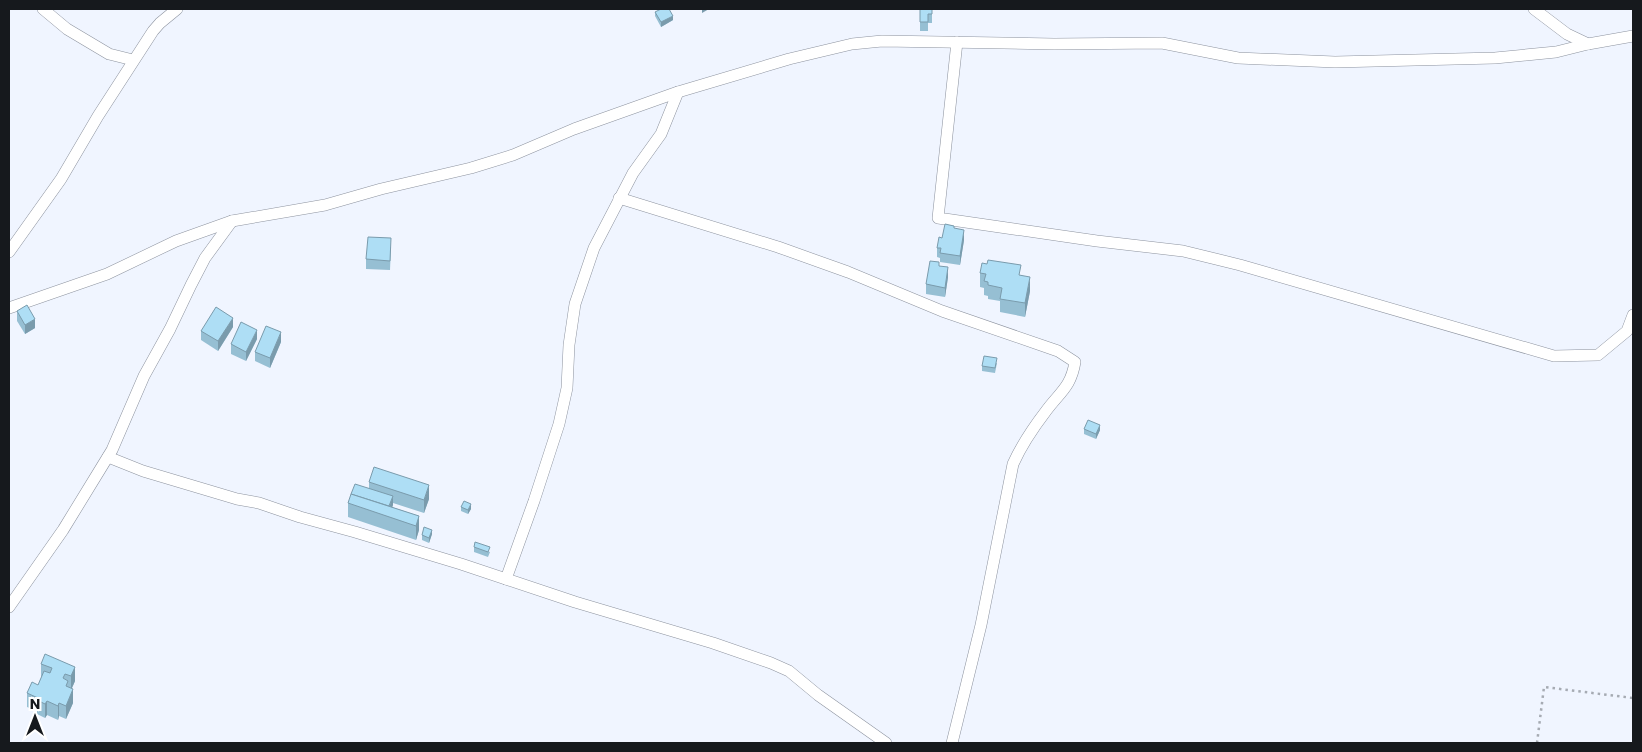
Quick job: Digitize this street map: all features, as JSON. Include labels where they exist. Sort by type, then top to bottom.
[{"type":"street","points":[[43,9],[67,29],[109,54],[134,60]]},
{"type":"street","points":[[9,252],[61,179],[153,31],[176,9]]},
{"type":"street","points":[[1534,9],[1567,34],[1588,44]]},
{"type":"street","points":[[9,308],[106,274],[176,241],[232,221],[325,205],[471,168],[514,155],[574,130],[678,92],[789,58],[852,44],[882,41],[1054,44],[1162,43],[1238,58],[1335,62],[1495,58],[1556,52],[1633,36]]},
{"type":"street","points":[[957,42],[938,218],[1097,241],[1183,251],[1240,265],[1554,356],[1598,355],[1627,330],[1633,315]]},
{"type":"street","points":[[506,579],[559,424],[567,388],[568,345],[575,304],[594,248],[633,173],[660,134],[678,92]]},
{"type":"street","points":[[619,198],[778,247],[839,269],[942,311],[1058,350],[1075,362],[1068,386],[1022,444],[1013,464],[981,625],[952,743]]},
{"type":"street","points":[[9,607],[63,530],[108,457],[144,376],[205,258],[232,221]]},
{"type":"street","points":[[108,457],[143,472],[355,532],[771,662],[789,671],[886,743]]},
{"type":"path","points":[[1537,743],[1544,687],[1633,698]]},
{"type":"building","points":[[661,9],[669,9],[673,16],[661,22],[655,12]]},
{"type":"building","points":[[920,9],[932,9],[932,14],[928,14],[928,22],[920,22]]},
{"type":"building","points":[[945,224],[964,230],[960,256],[940,253],[941,248],[937,248],[939,237],[942,238]]},
{"type":"building","points":[[368,237],[391,238],[390,261],[366,259]]},
{"type":"building","points":[[988,260],[1021,265],[1019,275],[1030,277],[1025,303],[1000,299],[1002,288],[988,285],[988,282],[984,281],[986,274],[980,273],[982,263],[987,264]]},
{"type":"building","points":[[930,261],[939,262],[939,266],[948,267],[945,288],[926,284]]},
{"type":"building","points":[[27,305],[35,319],[25,325],[17,311]]},
{"type":"building","points":[[216,307],[233,318],[218,341],[201,331]]},
{"type":"building","points":[[241,322],[257,330],[246,352],[231,344]]},
{"type":"building","points":[[266,326],[281,332],[270,358],[255,352]]},
{"type":"building","points":[[984,356],[997,358],[995,368],[982,366]]},
{"type":"building","points":[[1088,420],[1100,425],[1096,434],[1084,429]]},
{"type":"building","points":[[374,467],[429,485],[424,500],[369,482]]},
{"type":"building","points":[[355,484],[393,496],[389,506],[351,494]]},
{"type":"building","points":[[351,494],[419,516],[416,526],[348,503]]},
{"type":"building","points":[[464,501],[471,504],[468,510],[461,507]]},
{"type":"building","points":[[424,527],[432,530],[429,538],[422,535]]},
{"type":"building","points":[[475,542],[490,547],[488,552],[474,547]]},
{"type":"building","points":[[45,654],[75,667],[71,676],[65,674],[63,678],[68,681],[66,686],[73,689],[66,706],[59,703],[58,706],[47,701],[45,704],[27,693],[32,682],[38,685],[44,671],[50,673],[52,668],[41,664]]}]
